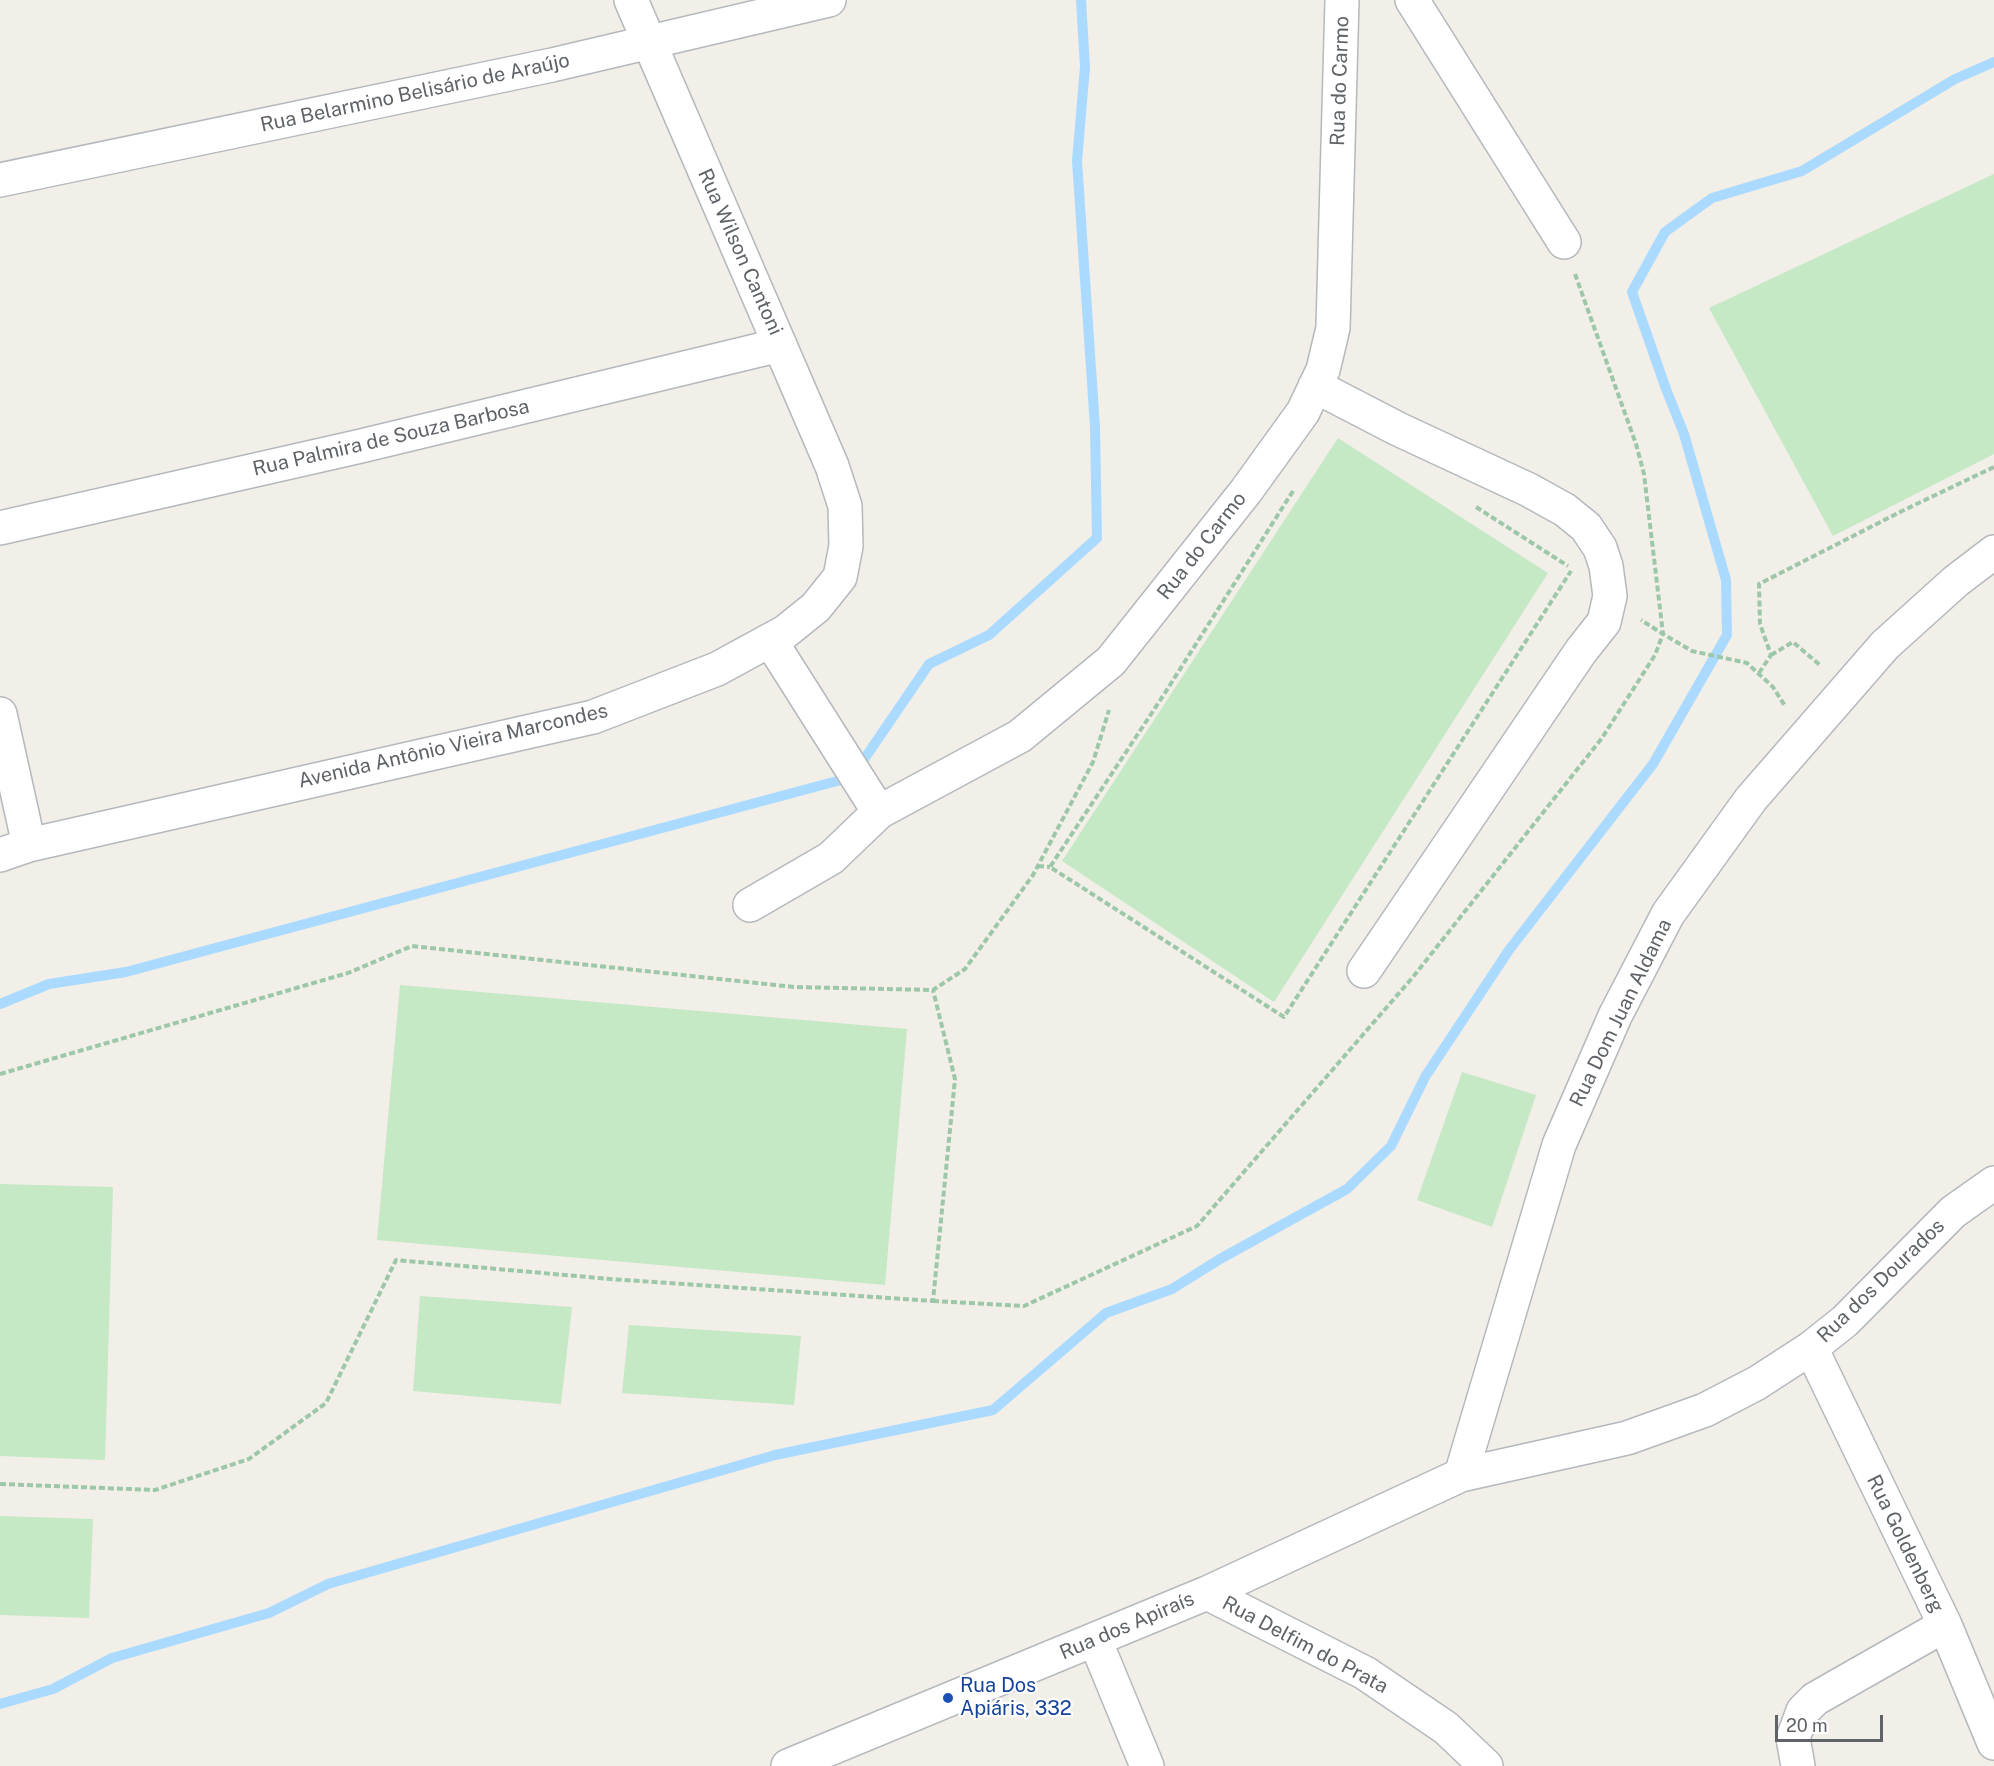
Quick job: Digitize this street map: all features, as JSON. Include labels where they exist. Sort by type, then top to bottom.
[{"type":"street","name":"Rua Wilson Cantoni","points":[[631,0],[832,466],[845,506]]},
{"type":"street","name":"Rua Belarmino Belisário de Araújo","points":[[0,180],[552,65],[829,0]]},
{"type":"street","name":"Rua do Carmo","points":[[750,905],[831,858],[879,812],[1020,736],[1111,662],[1246,491],[1303,412],[1323,370],[1333,328],[1342,0]]},
{"type":"street","points":[[1412,0],[1564,242]]},
{"type":"street","name":"Rua Palmira de Souza Barbosa","points":[[0,528],[361,446],[780,345]]},
{"type":"street","points":[[1315,386],[1398,429],[1529,490],[1565,510],[1586,527],[1600,548],[1606,566],[1610,596],[1604,622],[1581,651],[1364,972]]},
{"type":"street","name":"Avenida Antônio Vieira Marcondes","points":[[14,850],[593,717],[717,669],[785,632],[816,607],[840,577],[846,546],[845,506]]},
{"type":"street","name":"Rua Dom Juan Aldama","points":[[1461,1475],[1559,1146],[1615,1016],[1668,914],[1750,799],[1885,645],[1956,581],[1994,552]]},
{"type":"street","points":[[770,640],[879,812]]},
{"type":"street","points":[[0,714],[14,850]]},
{"type":"street","name":"Rua dos Dourados","points":[[1461,1475],[1628,1438],[1705,1410],[1757,1383],[1811,1348],[1845,1321],[1953,1212],[1994,1183]]},
{"type":"street","name":"Rua Goldenberg","points":[[1811,1348],[1945,1625],[1994,1743]]},
{"type":"street","name":"Rua dos Apiraís","points":[[788,1766],[1207,1593],[1461,1475]]},
{"type":"street","name":"Rua Delfim do Prata","points":[[1207,1593],[1365,1674],[1446,1728],[1486,1766]]},
{"type":"street","points":[[1798,1766],[1793,1738],[1803,1711],[1815,1699],[1945,1625]]},
{"type":"street","points":[[1095,1640],[1147,1766]]},
{"type":"path","points":[[1564,242],[1636,444],[1644,474],[1664,634],[1692,651],[1747,663],[1773,687],[1804,737]]},
{"type":"path","points":[[1771,655],[1760,624],[1759,584],[1994,467]]},
{"type":"path","points":[[1050,867],[1157,705],[1295,488]]},
{"type":"path","points":[[1038,866],[1050,867],[1284,1017],[1342,923],[1573,569],[1473,505]]},
{"type":"path","points":[[1759,674],[1771,655],[1793,642],[1847,688]]},
{"type":"path","points":[[0,1074],[348,973],[412,946],[794,987],[933,990],[965,969],[1038,866],[1093,762],[1111,705],[1111,662]]},
{"type":"path","points":[[0,1484],[155,1490],[249,1459],[326,1403],[396,1260],[610,1279],[933,1301],[955,1079],[933,990]]},
{"type":"green space","points":[[1994,174],[1994,454],[1833,536],[1709,308]]},
{"type":"green space","points":[[1338,438],[1548,573],[1274,1002],[1062,861]]},
{"type":"green space","points":[[400,985],[907,1029],[885,1285],[377,1240]]},
{"type":"green space","points":[[1462,1072],[1536,1095],[1492,1227],[1417,1200]]},
{"type":"green space","points":[[0,1184],[113,1187],[105,1460],[0,1456]]},
{"type":"green space","points":[[420,1296],[572,1307],[561,1404],[413,1391]]},
{"type":"green space","points":[[629,1325],[801,1336],[794,1405],[622,1393]]},
{"type":"green space","points":[[0,1516],[93,1519],[89,1618],[0,1615]]},
{"type":"waterway","points":[[0,1004],[49,984],[126,972],[852,777],[929,664],[989,635],[1097,538],[1095,427],[1077,161],[1085,67],[1081,0]]},
{"type":"waterway","points":[[0,1704],[53,1689],[112,1658],[269,1613],[328,1584],[775,1455],[993,1410],[1106,1313],[1172,1289],[1220,1259],[1347,1189],[1391,1146],[1425,1077],[1509,950],[1653,764],[1727,635],[1726,580],[1684,434],[1632,292],[1665,232],[1712,198],[1802,171],[1955,79],[1994,62]]},
{"type":"place","name":"Rua Dos Apiáris, 332","points":[[948,1698]]}]
